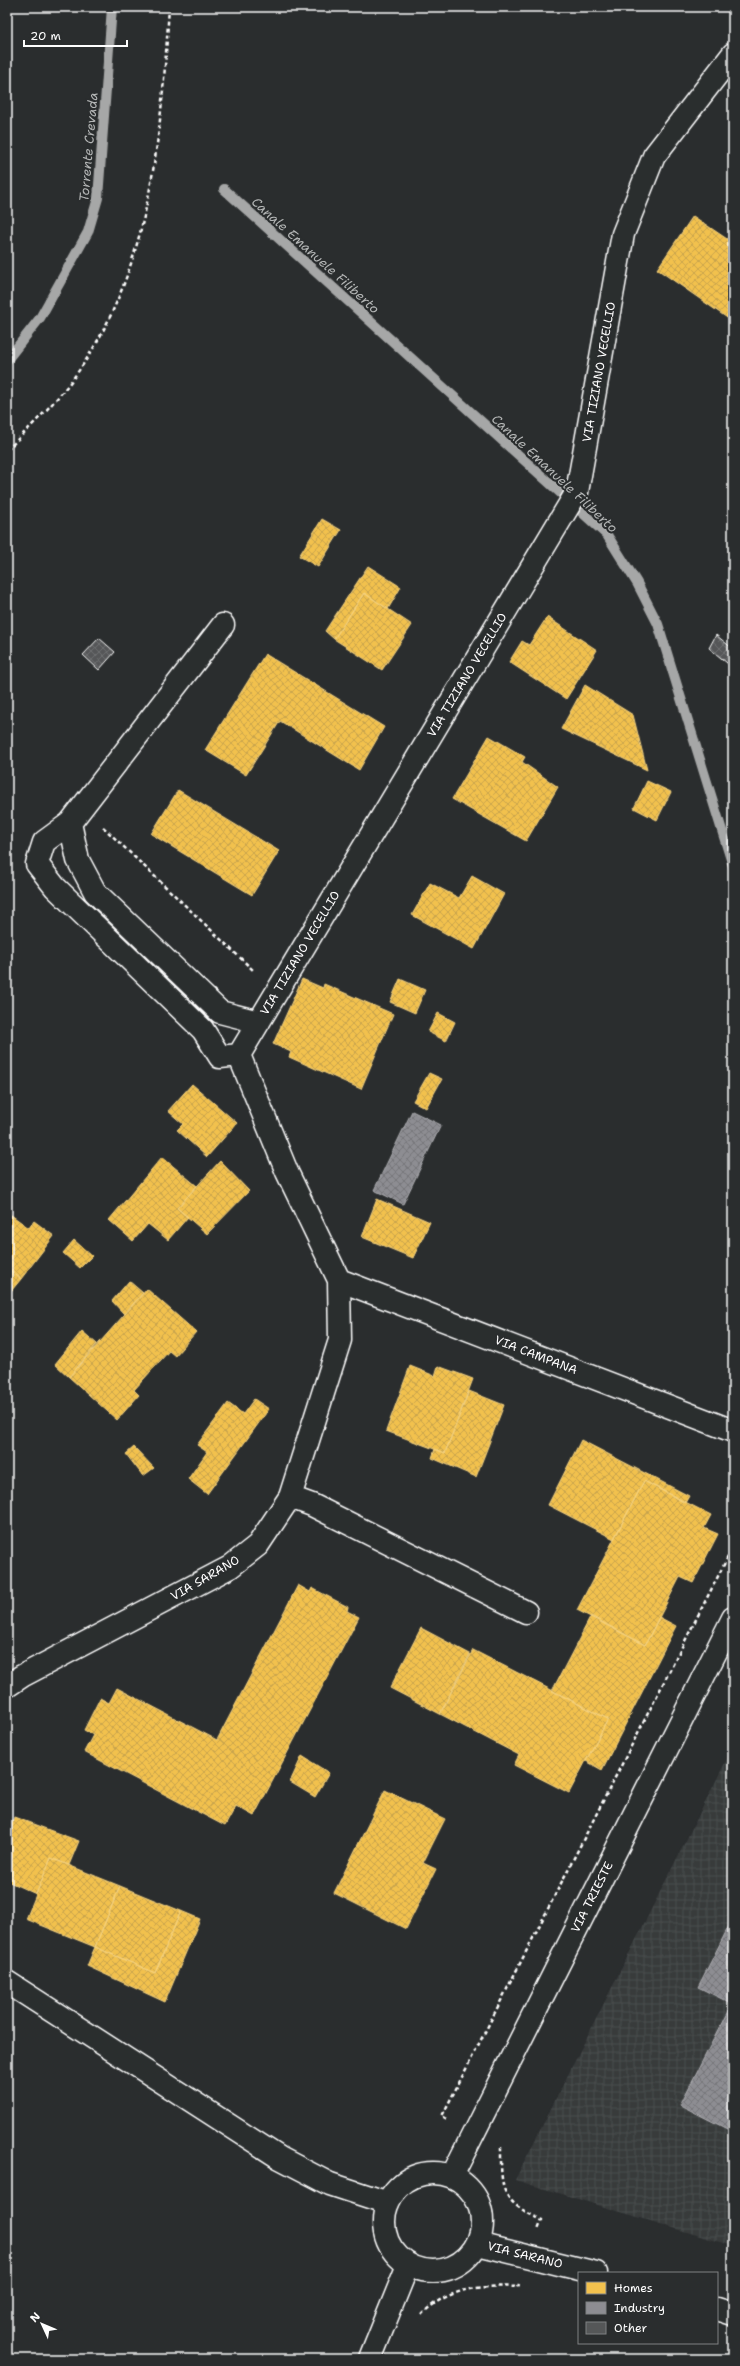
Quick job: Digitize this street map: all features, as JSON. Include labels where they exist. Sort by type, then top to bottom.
[{"type":"street","name":"VIA TIZIANO VECELLIO","points":[[239,1055],[577,492],[624,234],[654,156],[733,54]]},
{"type":"street","points":[[223,625],[76,815],[44,842],[37,864],[55,887],[203,1030],[220,1057],[239,1055],[287,1172],[339,1280]]},
{"type":"street","points":[[76,815],[78,860],[96,892],[220,1012],[259,1022]]},
{"type":"street","name":"VIA CAMPANA","points":[[339,1280],[733,1431]]},
{"type":"street","name":"VIA SARANO","points":[[7,1686],[29,1672],[230,1567],[258,1545],[290,1496],[340,1340],[339,1280]]},
{"type":"street","points":[[290,1496],[312,1505],[526,1612]]},
{"type":"street","name":"VIA TRIESTE","points":[[452,2176],[733,1618]]},
{"type":"street","points":[[7,1982],[280,2158],[330,2184],[388,2203]]},
{"type":"street","points":[[437,2173],[452,2176],[465,2185],[476,2197],[481,2212],[482,2228],[478,2244],[468,2257],[455,2266],[440,2271],[424,2271],[408,2265],[397,2256],[389,2245],[384,2231],[384,2217],[388,2203],[396,2190],[407,2180],[414,2177],[437,2173]]},
{"type":"street","name":"VIA SARANO","points":[[478,2244],[592,2272]]},
{"type":"street","points":[[370,2359],[408,2265]]},
{"type":"street","points":[[718,2309],[733,2314]]},
{"type":"path","points":[[7,450],[41,417],[69,383],[97,341],[120,294],[140,232],[159,138],[169,7]]},
{"type":"path","points":[[76,815],[277,992]]},
{"type":"path","points":[[447,2119],[442,2116],[733,1547]]},
{"type":"path","points":[[501,2146],[501,2178],[504,2189],[511,2203],[522,2211],[542,2220],[538,2230]]},
{"type":"path","points":[[417,2319],[433,2303],[455,2291],[490,2286],[518,2287],[520,2283]]},
{"type":"shaded area","points":[[733,1747],[733,2246],[515,2180]]},
{"type":"building: Homes","points":[[693,216],[733,243],[733,322],[657,269]]},
{"type":"building: Homes","points":[[322,519],[341,530],[318,567],[299,556]]},
{"type":"building: Homes","points":[[368,566],[401,587],[388,609],[364,593],[334,639],[325,631]]},
{"type":"building: Homes","points":[[364,593],[412,625],[382,670],[334,639]]},
{"type":"building: Homes","points":[[547,617],[597,650],[566,699],[509,662],[522,641],[529,645]]},
{"type":"building: Homes","points":[[265,654],[384,727],[359,770],[280,721],[246,775],[205,750]]},
{"type":"building: Homes","points":[[585,685],[633,715],[647,770],[561,729]]},
{"type":"building: Homes","points":[[489,736],[525,757],[522,762],[558,787],[526,841],[452,799]]},
{"type":"building: Homes","points":[[647,781],[671,792],[657,820],[634,808]]},
{"type":"building: Homes","points":[[178,790],[279,851],[252,895],[151,834]]},
{"type":"building: Homes","points":[[472,876],[504,894],[474,949],[412,915],[430,883],[459,898]]},
{"type":"building: Homes","points":[[302,979],[323,988],[324,984],[393,1014],[361,1089],[289,1057],[291,1052],[273,1044]]},
{"type":"building: Homes","points":[[400,979],[425,990],[415,1013],[390,1002]]},
{"type":"building: Homes","points":[[438,1013],[455,1022],[446,1041],[428,1032]]},
{"type":"building: Homes","points":[[429,1073],[442,1079],[426,1108],[413,1101]]},
{"type":"building: Homes","points":[[192,1084],[237,1123],[207,1157],[177,1130],[183,1124],[168,1111]]},
{"type":"building: Homes","points":[[162,1157],[197,1186],[177,1208],[188,1217],[168,1240],[148,1224],[133,1241],[109,1220]]},
{"type":"building: Homes","points":[[220,1161],[249,1191],[207,1234],[177,1208]]},
{"type":"building: Homes","points":[[377,1199],[430,1222],[413,1258],[362,1237]]},
{"type":"building: Homes","points":[[7,1212],[29,1228],[34,1221],[54,1236],[21,1279],[7,1268]]},
{"type":"building: Homes","points":[[74,1240],[92,1256],[80,1268],[63,1253]]},
{"type":"building: Homes","points":[[7,1268],[21,1279],[7,1296]]},
{"type":"building: Homes","points":[[129,1281],[143,1293],[124,1314],[112,1301]]},
{"type":"building: Homes","points":[[147,1289],[196,1332],[175,1356],[169,1351],[134,1390],[139,1395],[117,1420],[69,1377]]},
{"type":"building: Homes","points":[[82,1331],[97,1344],[69,1377],[55,1364]]},
{"type":"building: Homes","points":[[410,1366],[435,1376],[438,1366],[473,1379],[445,1453],[386,1431]]},
{"type":"building: Homes","points":[[469,1391],[504,1405],[476,1477],[432,1458],[435,1449],[445,1453]]},
{"type":"building: Homes","points":[[254,1399],[269,1409],[207,1494],[188,1479],[207,1452],[197,1445],[228,1403],[243,1414]]},
{"type":"building: Homes","points":[[581,1440],[689,1496],[685,1503],[644,1481],[614,1539],[548,1505]]},
{"type":"building: Homes","points":[[134,1447],[154,1468],[143,1476],[126,1454]]},
{"type":"building: Homes","points":[[644,1481],[711,1515],[704,1528],[718,1534],[693,1583],[680,1577],[645,1645],[577,1610]]},
{"type":"building: Homes","points":[[298,1585],[310,1592],[312,1588],[348,1607],[347,1611],[359,1617],[254,1816],[236,1806],[225,1826],[84,1752],[93,1735],[84,1730],[100,1698],[109,1703],[117,1688],[217,1740]]},
{"type":"building: Homes","points":[[591,1616],[645,1645],[659,1617],[676,1626],[602,1770],[586,1761],[608,1719],[552,1691]]},
{"type":"building: Homes","points":[[421,1628],[470,1654],[440,1714],[390,1688]]},
{"type":"building: Homes","points":[[473,1650],[608,1719],[569,1793],[514,1765],[519,1755],[440,1714]]},
{"type":"building: Homes","points":[[302,1756],[329,1773],[315,1797],[290,1782]]},
{"type":"building: Homes","points":[[385,1790],[445,1819],[423,1863],[436,1869],[406,1929],[334,1893]]},
{"type":"building: Homes","points":[[14,1817],[79,1841],[69,1865],[51,1858],[36,1894],[7,1881],[7,1834]]},
{"type":"building: Homes","points":[[51,1858],[120,1886],[95,1947],[26,1919]]},
{"type":"building: Homes","points":[[120,1886],[181,1911],[155,1973],[95,1947]]},
{"type":"building: Homes","points":[[181,1911],[200,1919],[165,2002],[87,1966],[95,1947],[155,1973]]},
{"type":"building: Industry","points":[[412,1111],[441,1125],[403,1204],[374,1190]]},
{"type":"building: Industry","points":[[733,1918],[733,2001],[732,2004],[698,1987]]},
{"type":"building: Industry","points":[[733,2001],[733,2132],[680,2105]]},
{"type":"building: Other","points":[[716,635],[733,649],[733,668],[709,648]]},
{"type":"building: Other","points":[[99,638],[115,652],[99,670],[83,655]]},
{"type":"waterway","name":"Torrente Crevada","points":[[7,360],[40,318],[88,232],[98,198],[112,7]]},
{"type":"waterway","name":"Canale Emanuele Filiberto","points":[[224,189],[607,535],[637,583],[658,624],[733,866]]}]
